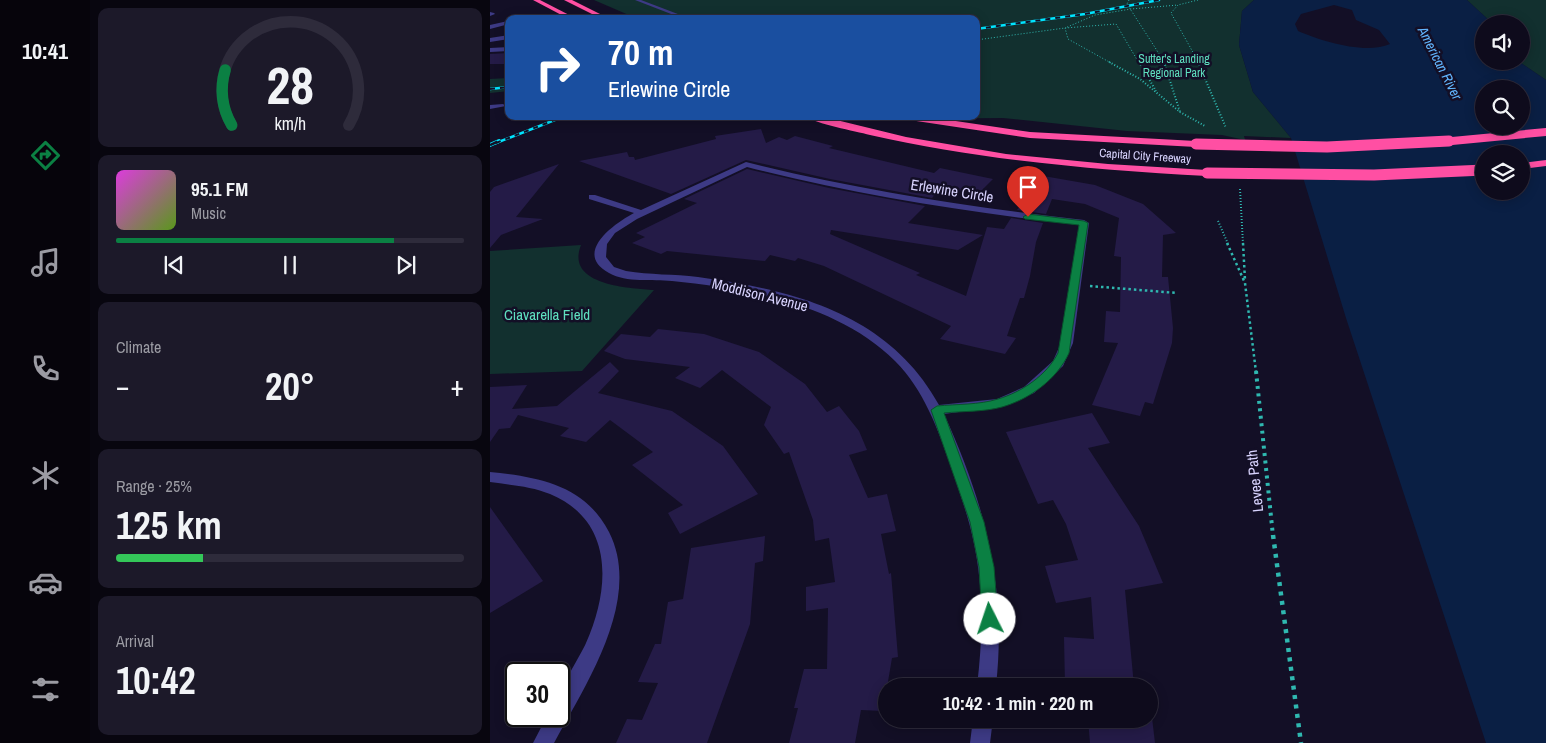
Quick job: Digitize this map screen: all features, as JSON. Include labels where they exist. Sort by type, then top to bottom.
[{"type":"highway","points":[[536,0],[566,15]]},
{"type":"highway","points":[[567,0],[599,15]]},
{"type":"highway","name":"Capital City Freeway","points":[[826,120],[904,139],[1008,156],[1118,168],[1207,173],[1365,175],[1475,170]]},
{"type":"highway","name":"Capital City Freeway","points":[[931,120],[1030,134],[1263,148],[1375,146],[1546,132]]},
{"type":"highway","points":[[1530,165],[1546,164]]},
{"type":"street","points":[[637,0],[678,15]]},
{"type":"street","points":[[490,27],[505,24]]},
{"type":"street","points":[[490,40],[505,38]]},
{"type":"street","points":[[490,50],[505,49]]},
{"type":"street","points":[[490,107],[503,106]]},
{"type":"street","name":"Erlewine Circle","points":[[617,273],[604,265],[600,254],[602,244],[620,225],[746,164],[818,183],[881,195],[990,213],[1084,223],[1064,353],[1059,363],[1046,377],[1029,390],[999,403],[937,410]]},
{"type":"street","points":[[592,196],[643,213]]},
{"type":"street","name":"Moddison Avenue","points":[[617,273],[682,279],[741,288],[779,297],[839,318],[864,330],[897,355],[918,379],[937,410],[977,522],[986,567],[990,619],[987,678]]},
{"type":"street","points":[[490,477],[531,482],[564,494],[588,511],[604,534],[609,548],[612,581],[605,620],[586,664],[570,693]]},
{"type":"street","points":[[543,743],[552,727]]},
{"type":"street","points":[[980,743],[982,728]]},
{"type":"path","points":[[1065,28],[1068,39],[1140,79],[1180,112],[1163,58],[1127,4],[1129,0]]},
{"type":"path","points":[[1065,28],[1095,15],[1131,9],[1178,5],[1198,0]]},
{"type":"path","points":[[1178,5],[1172,13],[1175,26],[1188,42],[1212,89],[1227,131]]},
{"type":"path","points":[[980,39],[1065,28],[1116,24],[1157,94]]},
{"type":"path","points":[[1240,188],[1245,283]]},
{"type":"path","name":"Levee Path","points":[[1218,221],[1245,283],[1251,321],[1268,498],[1301,743]]},
{"type":"path","points":[[1075,285],[1178,293]]},
{"type":"green space","name":"Sutter's Landing Regional Park","points":[[594,0],[1254,0],[1242,11],[1239,45],[1253,92],[1291,138],[1244,136],[1245,140],[1222,135],[1127,131],[1003,118],[980,118],[980,15],[629,15]]},
{"type":"green space","points":[[1467,0],[1546,0],[1546,80],[1530,69],[1530,15],[1483,15]]},
{"type":"green space","points":[[505,78],[505,91],[490,93],[490,79]]},
{"type":"green space","name":"Ciavarella Field","points":[[581,245],[578,258],[582,269],[590,276],[602,282],[615,285],[654,290],[582,371],[490,374],[490,251]]},
{"type":"water","name":"American River","points":[[1254,0],[1467,0],[1483,15],[1475,15],[1475,70],[1530,69],[1546,80],[1546,743],[1486,743],[1346,318],[1291,138],[1253,92],[1239,45],[1242,11]],"holes":[[[1334,5],[1352,10],[1356,20],[1379,30],[1390,44],[1369,48],[1344,45],[1319,39],[1298,31],[1295,24],[1301,14]]]},
{"type":"building","points":[[505,53],[505,64],[490,64],[490,54]]},
{"type":"building","points":[[761,129],[766,143],[779,137],[787,140],[795,136],[833,146],[829,148],[934,173],[940,168],[993,179],[978,194],[940,189],[932,198],[830,179],[746,160],[671,194],[579,161],[627,152],[629,157],[634,157],[635,160],[716,139],[715,136]]},
{"type":"building","points":[[559,164],[516,217],[543,219],[501,235],[490,248],[490,192],[494,187]]},
{"type":"building","points":[[747,169],[829,188],[925,206],[908,223],[983,235],[958,250],[831,230],[830,234],[920,273],[916,275],[966,296],[987,227],[1004,229],[1011,218],[1043,223],[1036,242],[1024,298],[1020,298],[1007,336],[1016,338],[1005,354],[940,339],[951,326],[824,266],[798,258],[795,261],[770,255],[765,261],[667,251],[661,254],[632,243],[645,237],[636,233],[697,203],[684,199]]},
{"type":"building","points":[[1032,174],[1095,185],[1143,204],[1176,233],[1163,235],[1162,277],[1168,277],[1173,328],[1172,343],[1153,404],[1145,402],[1140,416],[1092,405],[1118,343],[1104,342],[1106,311],[1120,312],[1121,257],[1114,256],[1119,218],[1085,204],[1052,199],[1046,214],[1017,210],[1029,194],[1018,192]]},
{"type":"building","points":[[658,329],[704,334],[759,352],[805,384],[827,412],[839,406],[859,431],[867,450],[849,455],[868,498],[887,494],[896,531],[881,534],[889,574],[891,573],[898,657],[892,658],[889,678],[878,678],[878,711],[861,710],[855,743],[789,743],[798,708],[794,708],[804,669],[827,669],[828,608],[806,611],[806,587],[835,582],[829,538],[815,541],[813,520],[789,452],[784,454],[764,425],[771,407],[722,370],[700,388],[675,378],[690,367],[625,359],[604,351],[621,334],[650,337]]},
{"type":"building","points":[[610,362],[619,371],[598,393],[672,411],[723,446],[758,494],[680,534],[668,513],[683,505],[632,465],[653,452],[610,420],[586,442],[560,436],[569,428],[518,415],[510,428],[499,429],[490,442],[490,387],[527,385],[512,409],[557,406]]},
{"type":"building","points":[[1092,413],[1110,443],[1088,448],[1139,526],[1163,583],[1125,590],[1133,678],[1065,678],[1064,637],[1094,639],[1091,597],[1056,603],[1045,566],[1078,560],[1066,524],[1053,500],[1038,504],[1006,432]]},
{"type":"building","points":[[490,507],[543,581],[490,613]]},
{"type":"building","points":[[765,536],[763,561],[755,563],[750,624],[707,743],[616,743],[627,719],[642,720],[658,683],[638,682],[655,644],[661,644],[668,602],[683,599],[691,548]]},
{"type":"building","points":[[1089,728],[1153,728],[1155,743],[1090,743]]},
{"type":"railway","points":[[980,28],[1085,14],[1159,0]]},
{"type":"railway","points":[[490,89],[505,87]]},
{"type":"railway","points":[[496,143],[555,120]]},
{"type":"railway","points":[[490,145],[499,141]]},
{"type":"route","points":[[990,619],[986,567],[977,522],[937,410],[999,403],[1015,397],[1041,381],[1059,363],[1064,353],[1084,223],[1028,217]]}]
